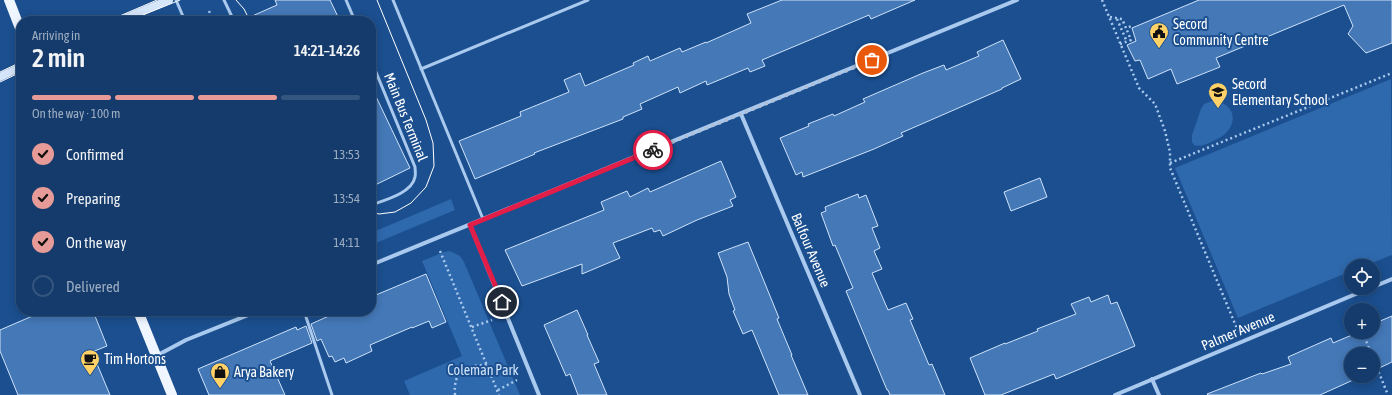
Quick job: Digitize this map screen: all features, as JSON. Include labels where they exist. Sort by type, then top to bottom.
[{"type":"main road","points":[[9,0],[16,18]]},
{"type":"main road","points":[[140,316],[172,395]]},
{"type":"street","points":[[131,16],[169,0]]},
{"type":"street","points":[[376,263],[1018,0]]},
{"type":"street","points":[[0,77],[16,69]]},
{"type":"street","name":"Balfour Avenue","points":[[741,114],[860,395]]},
{"type":"street","points":[[470,225],[539,395]]},
{"type":"street","points":[[1380,284],[1392,279]]},
{"type":"street","name":"Palmer Avenue","points":[[1115,395],[1353,295]]},
{"type":"street","points":[[156,356],[191,338],[246,316]]},
{"type":"street","points":[[1152,379],[1159,395]]},
{"type":"lane","points":[[176,0],[183,16]]},
{"type":"lane","points":[[224,0],[232,16]]},
{"type":"lane","points":[[346,0],[353,16]]},
{"type":"lane","points":[[392,0],[483,219]]},
{"type":"lane","points":[[421,69],[588,0]]},
{"type":"lane","name":"Main Bus Terminal","points":[[376,72],[416,167],[415,178],[408,188],[396,196],[376,203]]},
{"type":"lane","points":[[306,316],[332,395]]},
{"type":"path","points":[[1102,0],[1139,88],[1155,104],[1165,131],[1170,152],[1170,168],[1242,341]]},
{"type":"path","points":[[209,11],[211,16]]},
{"type":"path","points":[[1109,16],[1122,19],[1131,40],[1120,44]]},
{"type":"path","points":[[1117,18],[1127,42]]},
{"type":"path","points":[[1126,28],[1132,26],[1132,28]]},
{"type":"path","points":[[1170,163],[1392,74]]},
{"type":"path","points":[[440,251],[499,395]]},
{"type":"path","points":[[472,327],[492,320]]},
{"type":"path","points":[[455,395],[455,380],[464,370],[476,365],[487,365]]},
{"type":"path","points":[[1380,375],[1388,395]]},
{"type":"path","points":[[497,390],[517,380]]},
{"type":"green space","points":[[1391,79],[1392,255],[1380,260],[1344,259],[1344,274],[1238,318],[1175,168]]},
{"type":"green space","points":[[1212,101],[1219,102],[1228,107],[1233,117],[1230,128],[1224,135],[1216,140],[1202,146],[1194,145],[1192,142],[1192,135],[1201,109],[1204,104]]},
{"type":"green space","points":[[451,199],[455,210],[376,243],[376,231]]},
{"type":"green space","name":"Coleman Park","points":[[450,251],[460,256],[464,262],[520,395],[410,395],[404,381],[462,356],[422,261]]},
{"type":"building","points":[[275,0],[330,0],[338,16],[252,16],[277,5]]},
{"type":"building","points":[[782,0],[915,0],[871,19],[869,15],[762,60],[765,66],[750,72],[748,68],[707,85],[706,81],[680,93],[678,87],[640,104],[642,109],[623,117],[623,119],[534,153],[535,154],[475,179],[459,141],[521,116],[520,112],[569,92],[564,80],[580,73],[585,86],[634,65],[633,63],[648,56],[650,61],[680,48],[682,52],[751,23],[747,14]]},
{"type":"building","points":[[1199,0],[1392,0],[1392,43],[1366,53],[1348,34],[1353,26],[1344,5],[1216,58],[1220,67],[1177,84],[1171,69],[1148,79],[1140,60],[1135,61],[1127,45],[1136,41],[1132,28]]},
{"type":"building","points":[[1003,40],[1021,79],[1002,89],[901,133],[903,136],[874,149],[803,177],[802,172],[796,175],[780,138],[809,126],[808,124],[833,114],[834,116],[865,102],[863,99],[923,73],[944,65],[946,70],[979,56],[977,52]]},
{"type":"building","points":[[376,97],[410,168],[376,185]]},
{"type":"building","points":[[721,161],[736,197],[730,200],[733,206],[697,220],[663,236],[660,230],[654,232],[652,228],[613,243],[620,258],[582,274],[582,264],[522,286],[505,250],[604,210],[601,202],[627,191],[630,197],[648,188],[650,192]]},
{"type":"building","points":[[1040,178],[1047,197],[1011,211],[1004,192]]},
{"type":"building","points":[[858,194],[859,198],[866,195],[878,226],[872,228],[880,248],[874,251],[882,269],[872,273],[888,310],[906,303],[913,319],[910,320],[929,365],[932,364],[945,395],[890,395],[887,390],[846,291],[853,288],[835,245],[833,246],[821,213],[826,211],[825,207]]},
{"type":"building","points":[[748,242],[779,318],[777,319],[791,355],[808,395],[779,395],[752,330],[743,334],[733,311],[735,310],[729,294],[727,277],[718,253]]},
{"type":"building","points":[[426,274],[446,322],[432,328],[429,321],[412,327],[370,345],[372,351],[346,363],[344,358],[335,362],[332,356],[329,357],[321,339],[317,341],[311,324],[329,316],[376,316],[376,295]]},
{"type":"building","points":[[1108,295],[1111,304],[1117,302],[1135,346],[1056,379],[1054,374],[1001,395],[985,395],[970,358],[1076,314],[1071,304],[1089,297],[1091,302]]},
{"type":"building","points":[[577,310],[599,362],[594,364],[607,395],[578,395],[570,374],[566,376],[544,325]]},
{"type":"building","points":[[32,316],[95,316],[107,346],[92,352],[110,395],[18,395],[0,351],[0,330]]},
{"type":"building","points":[[1392,316],[1392,362],[1380,368],[1380,347],[1344,347],[1344,383],[1347,383],[1320,395],[1207,394],[1261,373],[1262,374],[1291,364],[1288,357],[1331,338],[1333,343],[1344,338],[1380,339],[1380,321]]},
{"type":"building","points":[[306,326],[312,343],[270,361],[285,395],[209,395],[198,369],[296,327],[297,330]]},
{"type":"tram line","points":[[120,16],[157,0]]},
{"type":"tram line","points":[[140,16],[180,0]]},
{"type":"tram line","points":[[236,0],[244,9],[248,16]]},
{"type":"tram line","points":[[376,213],[395,212],[411,203],[426,187],[434,166],[433,143],[426,120],[377,0]]},
{"type":"tram line","points":[[0,72],[16,64]]},
{"type":"tram line","points":[[0,82],[16,74]]},
{"type":"way so far","points":[[653,150],[872,60]]},
{"type":"place","name":"Secord Community Centre","points":[[1159,49]]},
{"type":"place","name":"Secord Elementary School","points":[[1218,109]]},
{"type":"place","name":"Tim Hortons","points":[[90,376]]},
{"type":"place","name":"Arya Bakery","points":[[220,389]]},
{"type":"route","points":[[502,302],[470,225],[653,150]]}]
